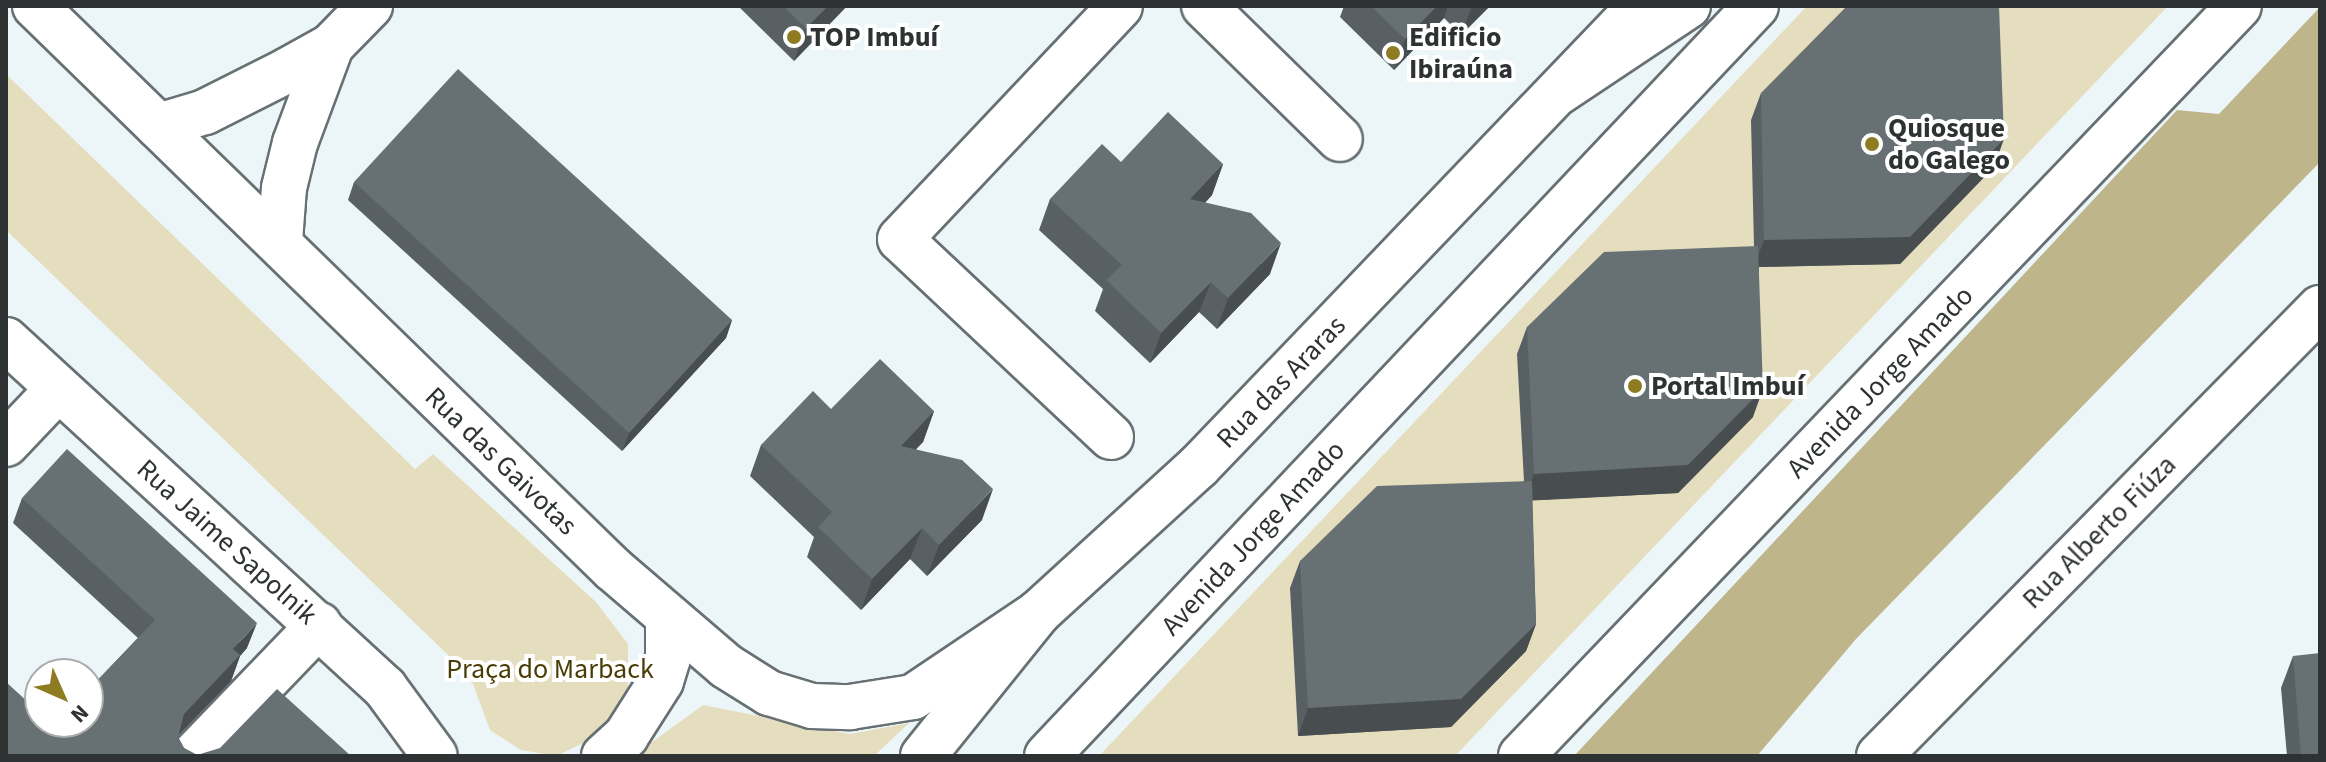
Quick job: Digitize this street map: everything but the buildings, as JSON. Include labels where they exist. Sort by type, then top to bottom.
[{"type":"street","name":"Rua das Gaivotas","points":[[35,6],[280,242],[420,384],[668,618],[726,666],[769,693],[812,706],[850,707],[913,697],[1038,613]]},
{"type":"street","points":[[158,126],[205,112],[331,46],[370,6]]},
{"type":"street","points":[[1111,437],[900,239],[1120,6]]},
{"type":"street","points":[[1204,6],[1340,139]]},
{"type":"street","name":"Rua das Araras","points":[[923,756],[1038,613],[1198,467],[1640,6]]},
{"type":"street","points":[[1559,92],[1688,6]]},
{"type":"street","name":"Avenida Jorge Amado","points":[[1047,756],[1756,6]]},
{"type":"street","name":"Avenida Jorge Amado","points":[[1526,752],[2239,6]]},
{"type":"street","points":[[280,242],[284,188],[295,143],[331,46]]},
{"type":"street","name":"Rua Alberto Fiúza","points":[[1879,756],[2320,308]]},
{"type":"street","name":"Rua Jaime Sapolnik","points":[[6,340],[385,688],[435,756]]},
{"type":"street","points":[[6,444],[58,389]]},
{"type":"street","points":[[604,756],[626,736],[661,681],[668,658],[668,618]]},
{"type":"street","points":[[193,756],[319,625]]},
{"type":"green space","points":[[1807,6],[2168,6],[1455,756],[1099,756]]},
{"type":"green space","name":"Praça do Marback","points":[[6,74],[415,469],[433,454],[596,602],[628,644],[628,690],[609,731],[556,756],[521,750],[490,730],[470,676],[6,230]]},
{"type":"green space","points":[[703,705],[850,734],[909,723],[874,756],[633,756]]},
{"type":"shaded area","points":[[2320,7],[2320,162],[1856,639],[1757,756],[1574,756],[2177,110],[2219,114]]},
{"type":"place","name":"TOP Imbuí","points":[[794,37]]},
{"type":"place","name":"Edificio Ibiraúna","points":[[1393,53]]},
{"type":"place","name":"Quiosque do Galego","points":[[1872,144]]},
{"type":"place","name":"Portal Imbuí","points":[[1635,386]]}]
